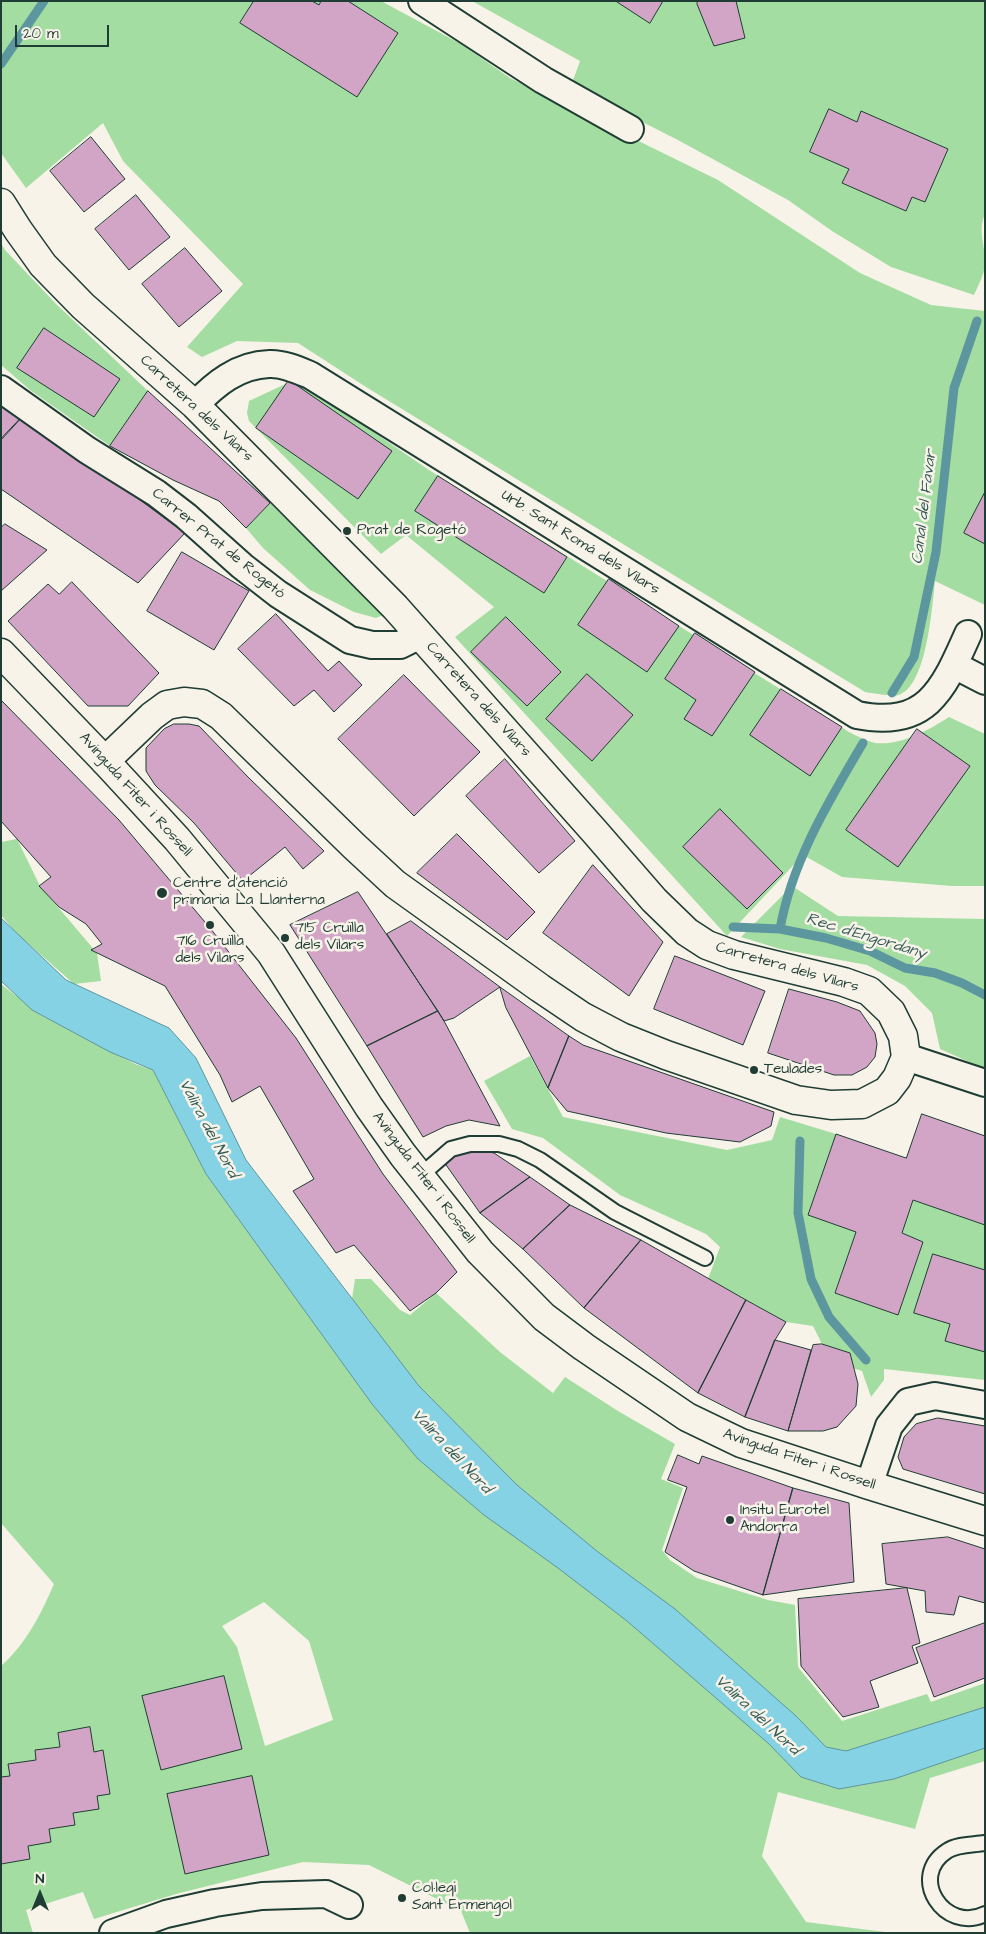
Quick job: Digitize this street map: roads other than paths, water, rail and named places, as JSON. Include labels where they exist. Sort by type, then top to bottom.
[{"type":"street","points":[[422,1],[543,80],[630,129]]},
{"type":"street","name":"Carretera dels Vilars","points":[[1,203],[43,265],[76,299],[195,405],[395,607],[654,900],[687,932],[707,945],[734,955],[844,982],[869,991],[891,1012],[903,1036],[906,1057]]},
{"type":"street","name":"Urb. Sant Romá dels Vilars","points":[[195,405],[212,387],[233,374],[251,367],[270,364],[291,368],[310,375],[857,715],[873,718],[895,718],[915,712],[928,702],[938,690],[954,665],[968,634]]},
{"type":"street","name":"Carrer Prat de Rogetó","points":[[1,388],[87,450],[156,493],[278,594],[350,640],[372,645],[400,645],[420,635]]},
{"type":"street","name":"Avinguda Fiter i Rossell","points":[[1,652],[177,840],[272,953],[368,1107],[480,1252],[544,1317],[687,1417],[741,1443],[985,1521]]},
{"type":"street","points":[[954,665],[985,681]]},
{"type":"street","points":[[105,761],[152,716],[167,705],[184,702],[202,704],[221,716],[395,884],[582,1017],[621,1037],[796,1100],[831,1105],[862,1104],[887,1091],[897,1078],[906,1057],[985,1083]]},
{"type":"street","points":[[869,1485],[889,1426],[908,1402],[934,1396],[985,1405]]},
{"type":"street","points":[[113,1933],[166,1914],[215,1903],[262,1896],[326,1894],[349,1905]]},
{"type":"lane","points":[[420,1176],[451,1150],[470,1144],[498,1144],[518,1149],[540,1160],[615,1212],[705,1258]]},
{"type":"lane","points":[[980,1846],[959,1846],[947,1850],[938,1859],[932,1870],[930,1882],[932,1894],[937,1905],[946,1913],[957,1918],[969,1919],[985,1914]]},
{"type":"water","name":"Valira del Nord","points":[[1,918],[66,980],[169,1028],[196,1058],[246,1160],[419,1386],[517,1485],[598,1552],[675,1609],[796,1716],[826,1747],[846,1751],[985,1707],[985,1748],[894,1779],[839,1789],[801,1777],[769,1744],[627,1621],[484,1515],[418,1459],[372,1404],[206,1174],[153,1070],[110,1052],[32,1010],[1,981]]},
{"type":"waterway","points":[[1,64],[44,1]]},
{"type":"waterway","name":"Canal del Favar","points":[[892,693],[914,657],[936,552],[954,388],[977,321]]},
{"type":"waterway","name":"Canal del Favar","points":[[780,929],[793,879],[813,832],[863,743]]},
{"type":"waterway","name":"Rec d'Engordany","points":[[733,927],[780,929],[826,938],[870,951],[905,968],[935,973],[962,983],[985,995]]},
{"type":"waterway","name":"Canal del Favar","points":[[800,1141],[798,1213],[811,1279],[829,1317],[866,1360]]},
{"type":"place","name":"Prat de Rogetó","points":[[347,531]]},
{"type":"place","name":"Centre d'atenció primaria La Llanterna","points":[[162,893]]},
{"type":"place","name":"716 Cruïlla dels Vilars","points":[[210,925]]},
{"type":"place","name":"715 Cruïlla dels Vilars","points":[[285,938]]},
{"type":"place","name":"Teulades","points":[[754,1070]]},
{"type":"place","name":"Insitu Eurotel Andorra","points":[[730,1520]]},
{"type":"place","name":"Col·legi Sant Ermengol","points":[[402,1898]]}]
